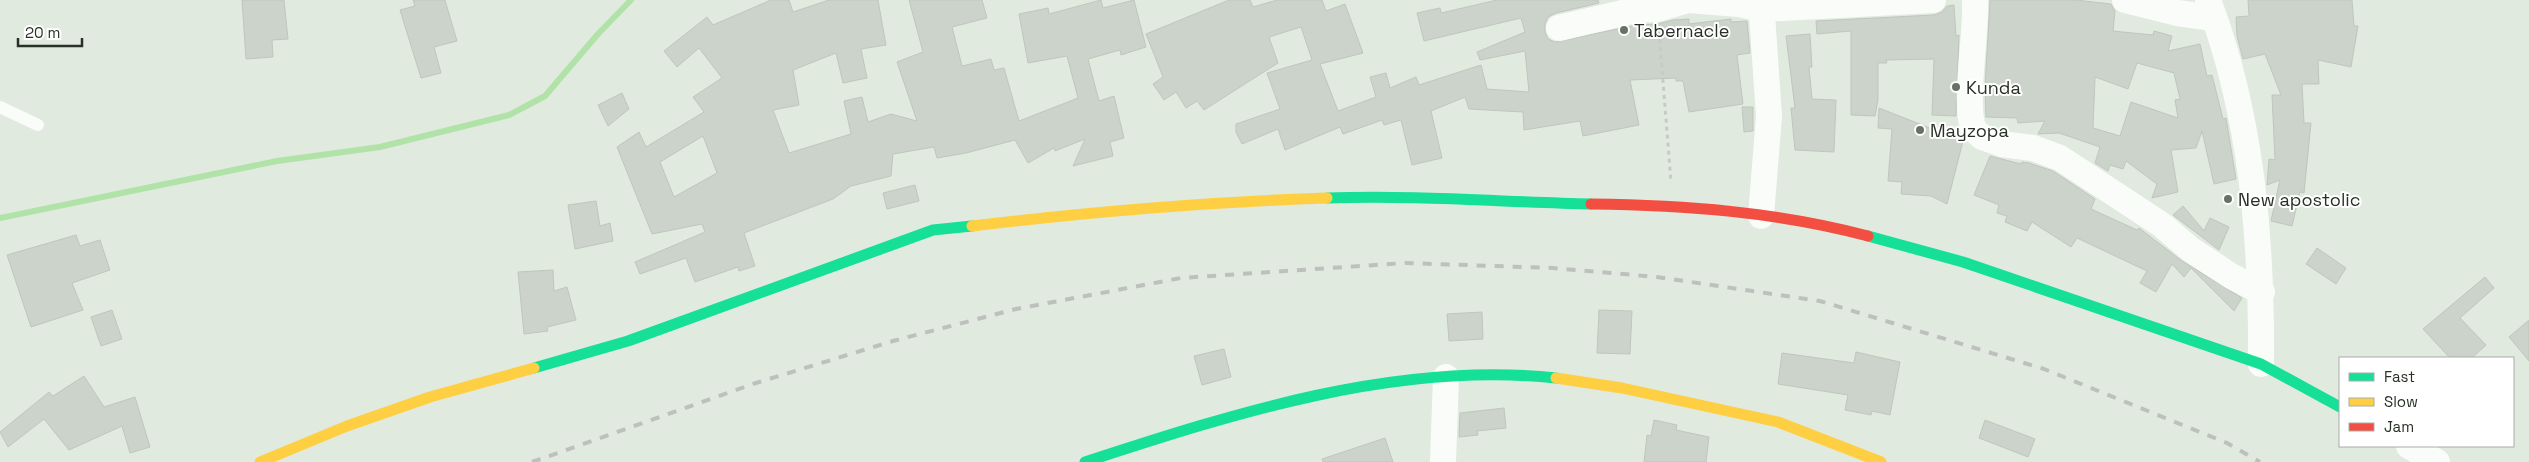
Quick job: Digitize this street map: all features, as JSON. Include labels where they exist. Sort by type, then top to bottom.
[{"type":"street","points":[[1559,28],[1634,10],[1657,9],[1688,0],[1761,5],[1933,0]]},
{"type":"street","points":[[1975,0],[1976,22],[1970,103],[1974,130],[1982,137],[2002,144],[2033,148],[2060,158],[2162,225],[2190,249],[2232,276],[2262,292]]},
{"type":"street","points":[[2125,0],[2178,13],[2211,9],[2229,65],[2245,132],[2262,292],[2261,364]]},
{"type":"street","points":[[1761,5],[1769,116],[1761,216]]},
{"type":"street","points":[[260,462],[347,426],[430,396],[628,342],[934,230],[1058,216],[1243,201],[1380,196],[1493,202],[1672,205],[1761,216],[1855,234],[1963,262],[2261,364],[2339,406]]},
{"type":"street","points":[[1086,462],[1176,431],[1272,407],[1347,392],[1446,377],[1496,375],[1562,378],[1656,394],[1779,423],[1881,462]]},
{"type":"street","points":[[1443,462],[1446,377]]},
{"type":"street","points":[[2411,447],[2437,462]]},
{"type":"lane","points":[[0,107],[38,125]]},
{"type":"path","points":[[1657,9],[1672,205]]},
{"type":"building","points":[[242,0],[284,0],[288,39],[272,40],[273,57],[246,59]]},
{"type":"building","points":[[413,0],[445,0],[457,41],[434,47],[441,73],[421,78],[400,10],[415,6]]},
{"type":"building","points":[[771,0],[789,0],[793,12],[829,0],[878,0],[886,45],[861,49],[867,78],[843,83],[836,53],[793,70],[799,105],[773,110],[789,153],[851,134],[844,101],[862,97],[868,122],[891,114],[917,121],[897,62],[923,52],[909,0],[982,0],[987,18],[952,27],[962,66],[991,59],[994,70],[1004,68],[1019,121],[1078,98],[1067,56],[1028,63],[1019,14],[1048,8],[1049,14],[1101,0],[1103,8],[1134,0],[1146,47],[1121,55],[1120,50],[1088,59],[1099,101],[1114,96],[1124,138],[1110,142],[1113,156],[1073,166],[1085,139],[1055,151],[1054,148],[1028,163],[1015,140],[966,153],[937,158],[934,147],[893,154],[891,176],[851,186],[833,199],[744,233],[755,266],[739,271],[738,267],[695,282],[686,258],[640,274],[635,262],[705,232],[702,224],[652,234],[617,147],[639,132],[646,147],[704,112],[693,97],[722,78],[699,48],[677,67],[664,51],[707,17],[713,25]],"holes":[[[703,136],[717,173],[674,197],[660,162]]]},
{"type":"building","points":[[1229,0],[1250,0],[1253,7],[1277,0],[1322,0],[1326,11],[1345,4],[1363,53],[1320,64],[1338,111],[1376,97],[1370,77],[1386,73],[1390,88],[1416,77],[1419,85],[1481,65],[1487,89],[1529,92],[1525,51],[1480,60],[1477,52],[1525,32],[1521,18],[1424,41],[1417,13],[1440,8],[1441,13],[1497,0],[1598,0],[1599,3],[1556,13],[1548,17],[1545,24],[1545,32],[1548,39],[1555,42],[1637,25],[1658,24],[1673,20],[1689,19],[1689,24],[1731,19],[1731,22],[1747,21],[1750,53],[1737,55],[1743,104],[1689,112],[1683,81],[1676,81],[1676,78],[1630,80],[1639,125],[1583,136],[1580,121],[1524,130],[1523,112],[1469,109],[1465,97],[1431,111],[1442,158],[1412,165],[1401,120],[1384,125],[1382,120],[1343,134],[1340,127],[1285,150],[1278,129],[1242,144],[1236,132],[1236,124],[1280,109],[1267,73],[1312,60],[1301,27],[1269,37],[1278,63],[1204,110],[1197,101],[1186,108],[1176,92],[1164,100],[1153,84],[1163,77],[1146,34]]},
{"type":"building","points":[[1990,0],[2076,0],[2111,4],[2115,11],[2113,31],[2153,35],[2154,31],[2172,36],[2168,51],[2200,44],[2207,76],[2212,75],[2223,119],[2226,118],[2236,179],[2214,184],[2202,131],[2196,148],[2171,150],[2178,192],[2152,198],[2157,184],[2126,161],[2123,169],[2110,165],[2108,171],[2095,163],[2100,147],[2059,133],[2038,134],[2045,121],[2018,123],[2017,118],[1986,117],[1985,88]],"holes":[[[2137,63],[2174,73],[2180,99],[2175,100],[2178,118],[2131,102],[2120,136],[2093,128],[2095,77],[2128,89]]]},
{"type":"building","points":[[2248,0],[2352,0],[2354,26],[2358,26],[2351,67],[2318,60],[2319,84],[2302,84],[2304,123],[2311,123],[2304,193],[2300,192],[2292,226],[2271,221],[2280,180],[2267,185],[2269,159],[2275,160],[2272,95],[2281,95],[2265,54],[2243,59],[2237,36],[2236,17],[2249,16]]},
{"type":"building","points":[[1954,5],[1956,36],[1959,35],[1956,116],[1932,115],[1934,59],[1886,60],[1887,63],[1878,63],[1878,100],[1875,116],[1851,115],[1851,31],[1817,34],[1816,21],[1934,15],[1942,12],[1947,6]]},
{"type":"building","points":[[1810,34],[1812,67],[1809,67],[1812,99],[1836,100],[1834,152],[1795,150],[1791,108],[1795,108],[1786,36]]},
{"type":"building","points":[[622,93],[629,109],[608,126],[598,105]]},
{"type":"building","points":[[1742,107],[1753,107],[1753,131],[1744,132]]},
{"type":"building","points":[[1879,108],[1963,141],[1947,204],[1931,196],[1901,194],[1902,182],[1888,181],[1892,129],[1878,128]]},
{"type":"building","points":[[1990,156],[2021,164],[2022,162],[2029,163],[2053,171],[2095,199],[2091,209],[2137,230],[2139,228],[2182,261],[2242,298],[2234,311],[2191,268],[2184,277],[2172,264],[2156,292],[2140,283],[2147,271],[2077,238],[2071,247],[2032,222],[2027,231],[2005,222],[2007,216],[1997,213],[1999,205],[1974,195]]},
{"type":"building","points":[[915,185],[919,201],[887,209],[883,193]]},
{"type":"building","points":[[596,201],[600,226],[610,223],[613,241],[575,249],[568,205]]},
{"type":"building","points":[[2183,206],[2204,231],[2210,218],[2229,227],[2219,250],[2173,215]]},
{"type":"building","points":[[76,235],[80,246],[100,240],[110,270],[72,283],[83,310],[31,327],[7,255]]},
{"type":"building","points":[[2317,248],[2346,268],[2336,284],[2306,264]]},
{"type":"building","points":[[553,270],[554,291],[567,287],[576,320],[547,327],[548,331],[524,334],[518,272]]},
{"type":"building","points":[[2485,277],[2494,288],[2460,318],[2486,345],[2473,357],[2449,357],[2423,329]]},
{"type":"building","points":[[112,310],[122,339],[101,346],[91,317]]},
{"type":"building","points":[[1599,310],[1632,311],[1630,354],[1597,353]]},
{"type":"building","points":[[1482,312],[1483,339],[1449,341],[1447,314]]},
{"type":"building","points":[[2529,320],[2529,361],[2509,337]]},
{"type":"building","points":[[1224,349],[1231,377],[1202,385],[1194,356]]},
{"type":"building","points":[[1856,352],[1900,362],[1890,415],[1872,411],[1871,415],[1845,410],[1848,395],[1778,384],[1782,353],[1854,363]]},
{"type":"building","points":[[84,376],[104,407],[135,397],[150,447],[130,453],[122,426],[69,450],[44,419],[8,447],[0,432],[49,392],[53,396]]},
{"type":"building","points":[[1504,408],[1506,428],[1477,431],[1478,435],[1459,437],[1460,413]]},
{"type":"building","points":[[1654,420],[1677,425],[1676,430],[1709,437],[1706,462],[1644,462],[1647,435],[1651,436]]},
{"type":"building","points":[[1985,420],[2035,439],[2028,457],[1979,438]]},
{"type":"building","points":[[1385,438],[1393,462],[1323,462],[1322,459]]},
{"type":"waterway","points":[[0,218],[277,161],[380,147],[509,115],[545,96],[598,34],[631,0]]},
{"type":"railway","points":[[532,462],[756,383],[893,341],[1016,309],[1181,278],[1405,263],[1553,268],[1657,277],[1820,301],[2044,369],[2227,443],[2260,462]]},
{"type":"traffic: fast","points":[[1327,198],[1426,198],[1591,204]]},
{"type":"traffic: fast","points":[[534,368],[628,341],[933,230],[972,226]]},
{"type":"traffic: fast","points":[[1868,236],[1963,262],[2261,364],[2339,406]]},
{"type":"traffic: fast","points":[[1085,462],[1258,409],[1317,395],[1377,384],[1436,377],[1496,375],[1556,378]]},
{"type":"traffic: slow","points":[[972,226],[1149,208],[1327,198]]},
{"type":"traffic: slow","points":[[260,462],[347,426],[430,397],[534,368]]},
{"type":"traffic: slow","points":[[1556,378],[1622,388],[1778,422],[1881,462]]},
{"type":"traffic: jam","points":[[1591,204],[1731,211],[1800,221],[1868,236]]},
{"type":"place","name":"Tabernacle","points":[[1624,30]]},
{"type":"place","name":"Kunda","points":[[1956,87]]},
{"type":"place","name":"Mayzopa","points":[[1920,130]]},
{"type":"place","name":"New apostolic","points":[[2228,199]]}]
